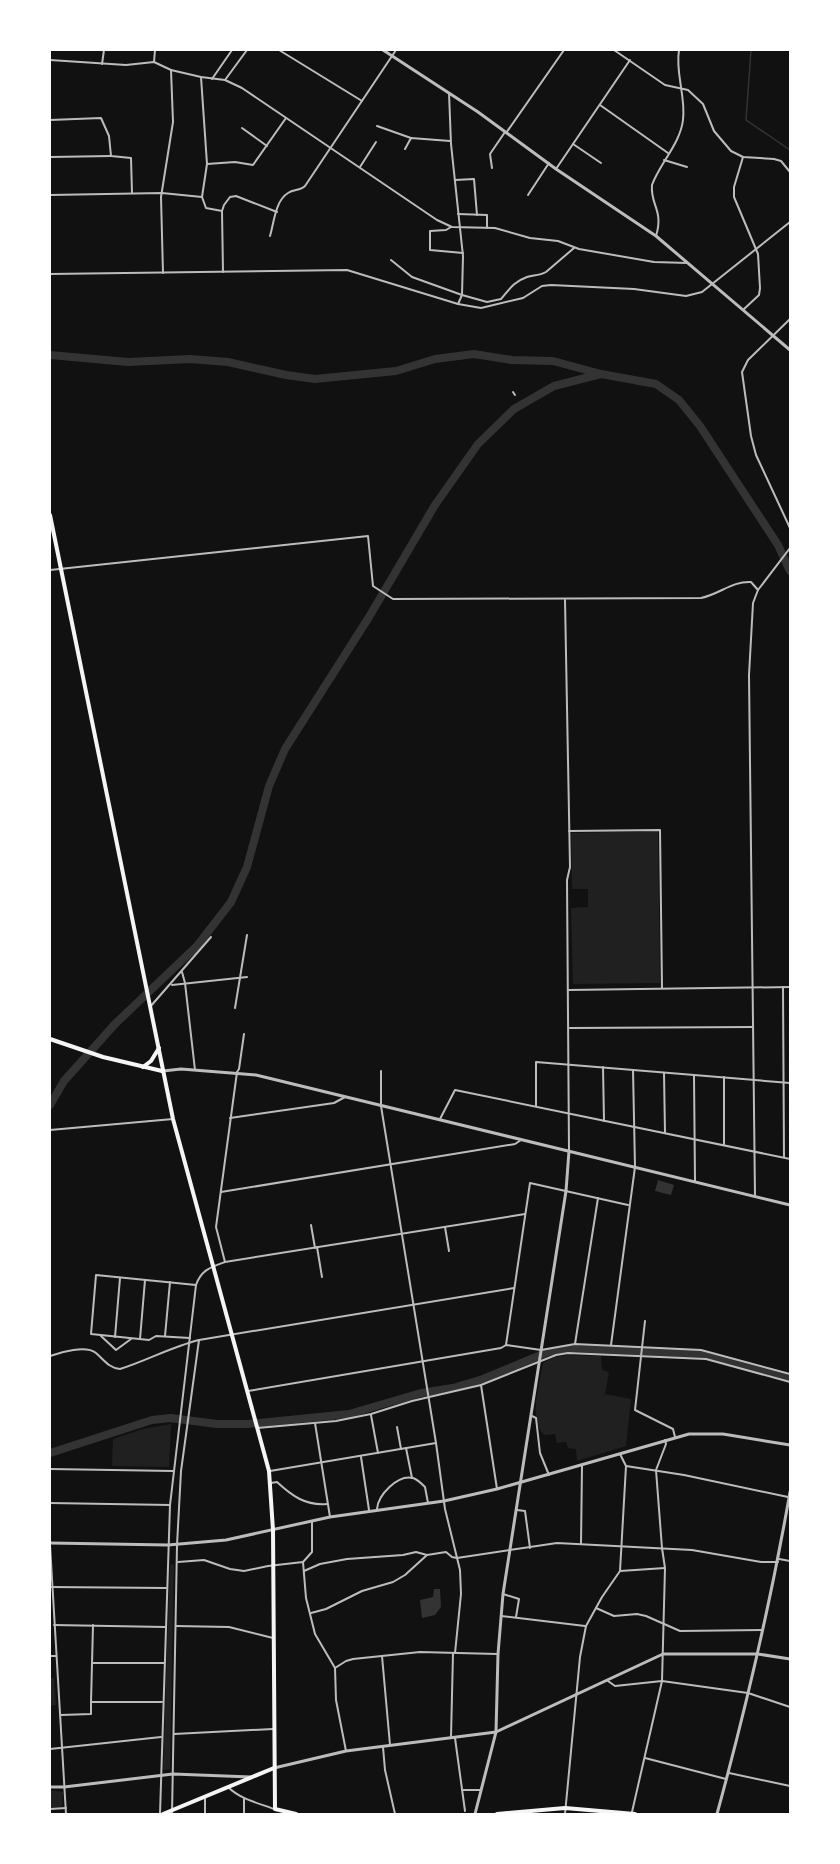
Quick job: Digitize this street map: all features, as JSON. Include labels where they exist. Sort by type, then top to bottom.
[{"type":"main road","points":[[50,515],[172,1119],[269,1471],[273,1530],[275,1812],[296,1815]]},
{"type":"main road","points":[[50,1039],[103,1057],[162,1071]]},
{"type":"main road","points":[[142,1067],[151,1061],[159,1048]]},
{"type":"main road","points":[[162,1815],[172,1813],[205,1796],[274,1768]]},
{"type":"main road","points":[[497,1815],[565,1808],[633,1814]]},
{"type":"street","points":[[102,64],[104,50]]},
{"type":"street","points":[[154,62],[155,50]]},
{"type":"street","points":[[212,79],[232,50]]},
{"type":"street","points":[[225,80],[247,50]]},
{"type":"street","points":[[279,50],[362,101]]},
{"type":"street","points":[[383,50],[656,236],[790,350]]},
{"type":"street","points":[[270,236],[280,201],[286,194],[305,186],[396,50]]},
{"type":"street","points":[[492,168],[490,154],[564,50]]},
{"type":"street","points":[[615,50],[665,86],[688,90],[703,104],[714,131],[731,152],[743,157],[781,161],[790,172]]},
{"type":"street","points":[[656,236],[659,216],[651,188],[682,123],[681,87],[677,67],[679,50]]},
{"type":"street","points":[[50,60],[126,65],[154,62],[171,70],[225,80],[242,88],[437,220],[452,227]]},
{"type":"street","points":[[556,169],[630,60]]},
{"type":"street","points":[[163,273],[161,197],[173,122],[171,70]]},
{"type":"street","points":[[201,77],[207,164],[202,197],[206,208],[222,211]]},
{"type":"street","points":[[449,93],[450,141],[463,253],[462,295],[458,304]]},
{"type":"street","points":[[600,105],[668,153]]},
{"type":"street","points":[[207,164],[235,162],[253,165],[286,117]]},
{"type":"street","points":[[50,120],[101,118],[109,136],[111,156]]},
{"type":"street","points":[[377,126],[411,138],[450,141]]},
{"type":"street","points":[[242,128],[267,146]]},
{"type":"street","points":[[405,149],[411,138]]},
{"type":"street","points":[[360,167],[376,142]]},
{"type":"street","points":[[573,144],[601,163]]},
{"type":"street","points":[[50,157],[131,158],[132,194]]},
{"type":"street","points":[[743,157],[734,186],[734,197],[756,249],[760,288],[759,295],[743,310]]},
{"type":"street","points":[[664,160],[687,166]]},
{"type":"street","points":[[528,195],[549,163]]},
{"type":"street","points":[[454,180],[474,179],[477,215]]},
{"type":"street","points":[[50,195],[162,194],[202,197]]},
{"type":"street","points":[[223,272],[222,211],[230,197],[236,196],[277,212]]},
{"type":"street","points":[[458,214],[487,215],[487,228]]},
{"type":"street","points":[[50,274],[347,270],[458,304],[480,308],[523,298],[542,286],[551,285],[634,289],[686,296],[702,292],[790,222]]},
{"type":"street","points":[[463,253],[430,250],[430,231],[447,230],[459,226],[487,228],[654,262],[688,263]]},
{"type":"street","points":[[391,260],[412,277],[487,302],[503,298],[513,283],[546,272],[575,247]]},
{"type":"street","points":[[790,319],[744,366],[742,381],[756,455],[790,528]]},
{"type":"street","points":[[50,570],[368,536],[373,586],[393,599],[701,597],[710,596],[740,582],[751,582],[759,588]]},
{"type":"street","points":[[755,1196],[749,675],[753,603],[759,588],[790,548]]},
{"type":"street","points":[[475,1815],[496,1732],[498,1654],[503,1594],[566,1191],[569,1151],[565,598]]},
{"type":"street","points":[[568,831],[660,830],[662,988]]},
{"type":"street","points":[[235,1008],[247,935]]},
{"type":"street","points":[[150,1007],[172,985],[211,937]]},
{"type":"street","points":[[182,972],[195,1070]]},
{"type":"street","points":[[172,985],[247,977]]},
{"type":"street","points":[[783,987],[784,1158]]},
{"type":"street","points":[[569,990],[790,987]]},
{"type":"street","points":[[569,1028],[753,1027]]},
{"type":"street","points":[[225,1262],[216,1227],[244,1034]]},
{"type":"street","points":[[536,1106],[536,1062],[790,1083]]},
{"type":"street","points":[[603,1067],[604,1121]]},
{"type":"street","points":[[611,1345],[635,1167],[633,1070]]},
{"type":"street","points":[[162,1071],[237,1072],[268,1077],[790,1205]]},
{"type":"street","points":[[381,1071],[381,1106],[444,1501],[457,1558],[461,1588],[454,1653],[453,1738],[465,1811]]},
{"type":"street","points":[[664,1073],[665,1133]]},
{"type":"street","points":[[694,1076],[695,1181]]},
{"type":"street","points":[[724,1077],[724,1145]]},
{"type":"street","points":[[440,1120],[455,1090],[790,1159]]},
{"type":"street","points":[[230,1118],[333,1103],[345,1097]]},
{"type":"street","points":[[50,1130],[172,1119]]},
{"type":"street","points":[[220,1192],[515,1144],[521,1140]]},
{"type":"street","points":[[506,1345],[530,1183],[630,1206]]},
{"type":"street","points":[[575,1344],[598,1198]]},
{"type":"street","points":[[162,1815],[161,1737],[170,1504],[196,1285],[199,1276],[207,1269],[225,1262],[525,1214]]},
{"type":"street","points":[[311,1225],[322,1277]]},
{"type":"street","points":[[445,1227],[449,1251]]},
{"type":"street","points":[[196,1285],[96,1275],[91,1334],[149,1341],[156,1336],[198,1340],[514,1288]]},
{"type":"street","points":[[115,1337],[120,1278]]},
{"type":"street","points":[[140,1340],[145,1280]]},
{"type":"street","points":[[165,1336],[170,1282]]},
{"type":"street","points":[[645,1322],[635,1410],[673,1429],[675,1437]]},
{"type":"street","points":[[101,1336],[116,1350],[131,1339]]},
{"type":"street","points":[[50,1356],[88,1349],[95,1352],[109,1366],[120,1369],[190,1340]]},
{"type":"street","points":[[172,1813],[177,1545],[181,1471],[198,1340]]},
{"type":"street","points":[[248,1391],[501,1348],[506,1345],[541,1350],[575,1344],[701,1350],[790,1374]]},
{"type":"street","points":[[257,1428],[346,1419],[371,1414],[481,1385],[568,1353],[706,1359],[790,1382]]},
{"type":"street","points":[[481,1385],[497,1490]]},
{"type":"street","points":[[371,1414],[378,1453]]},
{"type":"street","points":[[531,1416],[536,1418],[540,1453],[549,1475]]},
{"type":"street","points":[[315,1422],[330,1517]]},
{"type":"street","points":[[397,1427],[401,1449]]},
{"type":"street","points":[[66,1815],[50,1544],[177,1545],[226,1540],[330,1517],[444,1501],[497,1490],[689,1434],[723,1434],[790,1446]]},
{"type":"street","points":[[633,1814],[662,1680],[665,1568],[656,1470],[666,1444],[665,1440]]},
{"type":"street","points":[[269,1471],[436,1443]]},
{"type":"street","points":[[406,1448],[412,1478]]},
{"type":"street","points":[[565,1815],[580,1657],[586,1626],[620,1571],[626,1466],[620,1454]]},
{"type":"street","points":[[361,1456],[369,1510]]},
{"type":"street","points":[[581,1544],[582,1465]]},
{"type":"street","points":[[626,1466],[790,1496],[764,1630],[717,1815]]},
{"type":"street","points":[[50,1468],[173,1470]]},
{"type":"street","points":[[378,1509],[378,1504],[386,1491],[394,1483],[404,1478],[412,1478],[425,1487],[428,1503]]},
{"type":"street","points":[[271,1483],[277,1482],[287,1492],[313,1505],[327,1503]]},
{"type":"street","points":[[50,1503],[170,1504]]},
{"type":"street","points":[[517,1510],[525,1511],[530,1548]]},
{"type":"street","points":[[177,1562],[204,1560],[244,1571],[303,1562],[312,1552],[312,1521]]},
{"type":"street","points":[[304,1571],[320,1564],[347,1559],[416,1552],[427,1555],[446,1552],[457,1558],[557,1543],[692,1550],[761,1562],[790,1561]]},
{"type":"street","points":[[311,1613],[393,1582],[405,1575],[427,1555]]},
{"type":"street","points":[[303,1562],[306,1598],[318,1641],[335,1668],[336,1700],[346,1751]]},
{"type":"street","points":[[620,1571],[665,1568]]},
{"type":"street","points":[[51,1587],[166,1588]]},
{"type":"street","points":[[503,1594],[519,1599],[516,1617]]},
{"type":"street","points":[[596,1608],[614,1616],[637,1614],[646,1616],[680,1631],[764,1630]]},
{"type":"street","points":[[501,1616],[586,1626]]},
{"type":"street","points":[[54,1624],[165,1627]]},
{"type":"street","points":[[61,1716],[91,1714],[93,1624]]},
{"type":"street","points":[[176,1626],[230,1627],[273,1638]]},
{"type":"street","points":[[335,1668],[353,1659],[382,1655],[420,1652],[498,1654]]},
{"type":"street","points":[[274,1768],[346,1751],[496,1732],[663,1654],[758,1654],[790,1659]]},
{"type":"street","points":[[382,1655],[390,1745]]},
{"type":"street","points":[[50,1656],[56,1656]]},
{"type":"street","points":[[92,1663],[164,1663]]},
{"type":"street","points":[[608,1681],[615,1686],[662,1680],[748,1693],[790,1707]]},
{"type":"street","points":[[91,1702],[162,1702]]},
{"type":"street","points":[[173,1734],[273,1729]]},
{"type":"street","points":[[50,1749],[161,1737]]},
{"type":"street","points":[[382,1746],[395,1815]]},
{"type":"street","points":[[645,1758],[727,1779]]},
{"type":"street","points":[[729,1773],[790,1786]]},
{"type":"street","points":[[50,1787],[173,1774],[250,1777]]},
{"type":"street","points":[[228,1787],[233,1793],[275,1812]]},
{"type":"street","points":[[462,1790],[482,1790]]},
{"type":"street","points":[[205,1796],[205,1815]]},
{"type":"street","points":[[244,1798],[244,1815]]},
{"type":"street","points":[[50,1809],[66,1808]]},
{"type":"shaded area","points":[[658,831],[660,983],[573,984],[571,908],[588,907],[588,889],[572,889],[571,833]]},
{"type":"shaded area","points":[[658,1180],[674,1185],[671,1195],[655,1191]]},
{"type":"shaded area","points":[[601,1356],[602,1370],[609,1372],[605,1394],[631,1399],[626,1446],[577,1461],[576,1449],[568,1448],[566,1442],[557,1443],[555,1434],[544,1435],[539,1428],[536,1400],[543,1363],[555,1357]]},
{"type":"shaded area","points":[[171,1424],[169,1467],[112,1466],[113,1439],[143,1429]]},
{"type":"shaded area","points":[[170,1564],[174,1565],[170,1769],[163,1770]]},
{"type":"shaded area","points":[[434,1589],[440,1589],[441,1607],[435,1615],[422,1618],[420,1600],[433,1597]]},
{"type":"shaded area","points":[[50,1678],[54,1678],[56,1705],[50,1706]]},
{"type":"shaded area","points":[[50,1790],[63,1792],[62,1807],[50,1807]]},
{"type":"waterway","points":[[751,50],[746,120],[790,150]]},
{"type":"waterway","points":[[50,355],[128,362],[190,359],[228,362],[315,379],[396,371],[435,359],[474,354],[512,360],[553,361],[601,374],[656,384],[679,400],[700,426],[778,545],[790,571]]},
{"type":"waterway","points":[[50,1105],[64,1081],[115,1024],[197,946],[231,902],[247,867],[269,786],[285,749],[369,617],[435,505],[478,444],[514,409],[554,386],[601,374]]},
{"type":"waterway","points":[[50,1453],[152,1420],[170,1418],[217,1424],[248,1424],[349,1414],[421,1393],[453,1388],[483,1379],[548,1352],[573,1348],[704,1354],[790,1378]]}]
